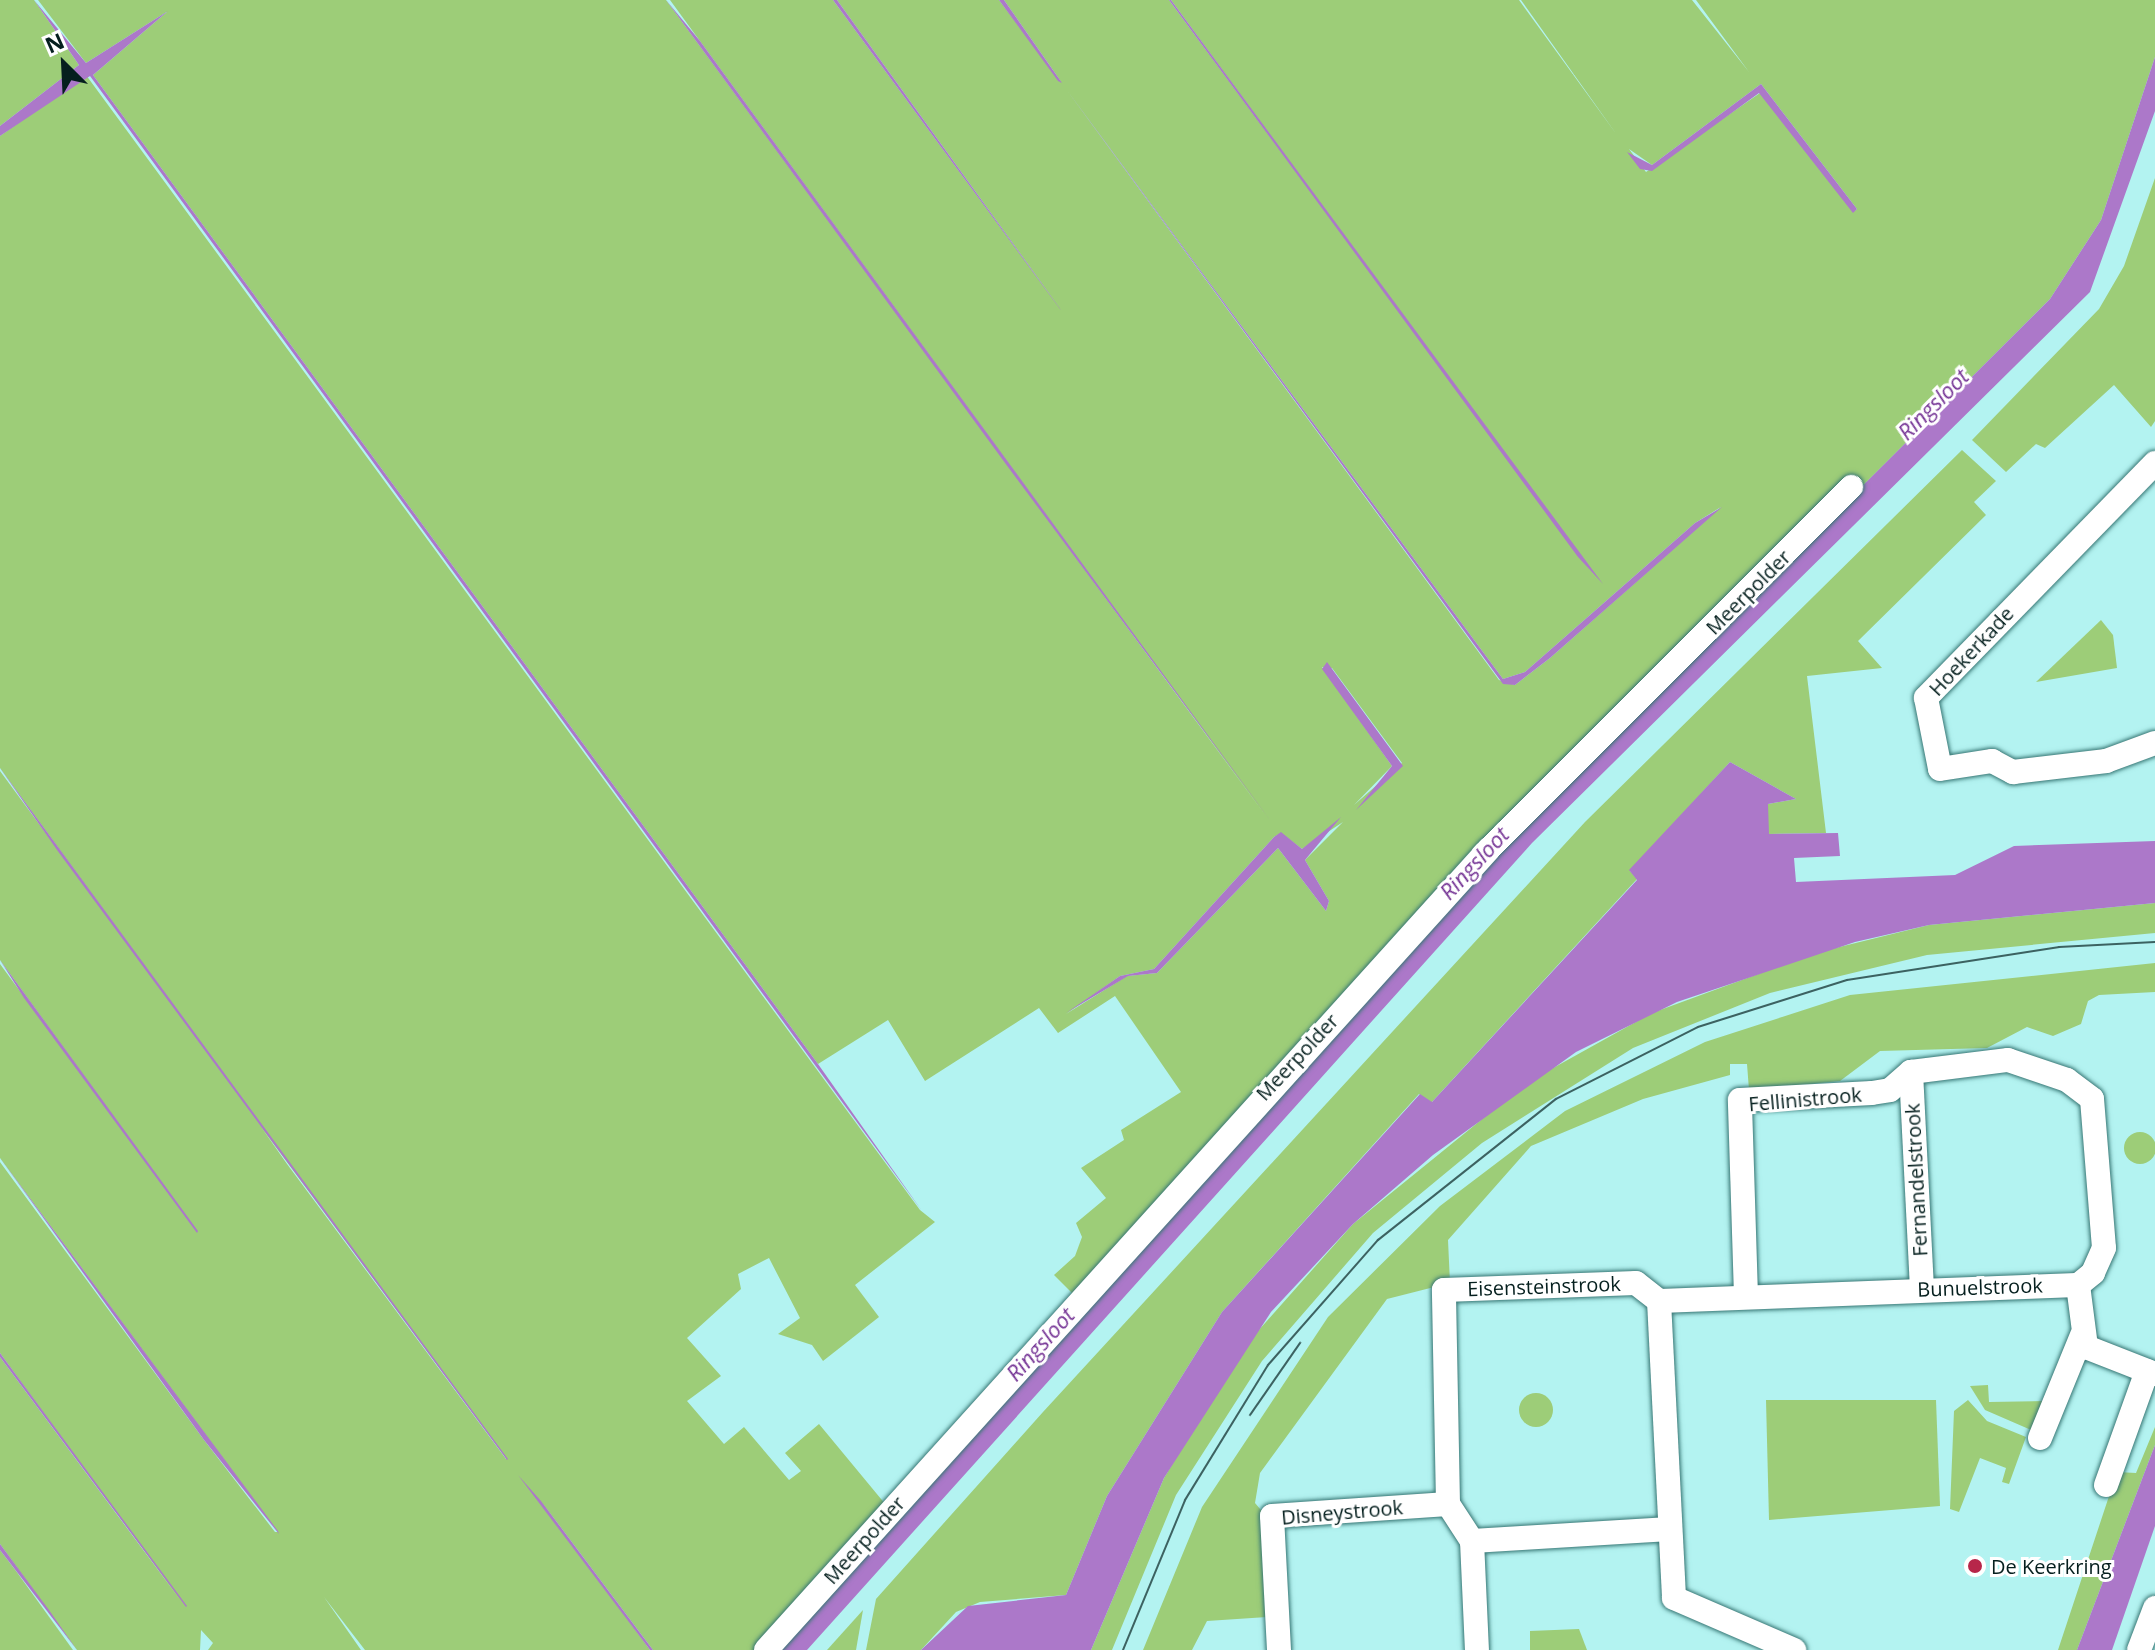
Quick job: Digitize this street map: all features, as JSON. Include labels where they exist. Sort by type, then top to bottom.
[{"type":"street","name":"Hoekerkade","points":[[2155,463],[1926,698],[1940,769],[1992,761],[2029,771],[2106,761],[2155,743]]},
{"type":"street","name":"Meerpolder","points":[[766,1650],[1489,849],[1851,487]]},
{"type":"street","points":[[1911,1072],[2008,1060],[2067,1080],[2092,1099],[2104,1248],[2093,1273],[2078,1285],[2082,1335],[2086,1347],[2151,1372],[2106,1485]]},
{"type":"street","name":"Fellinistrook","points":[[1746,1296],[1740,1095],[1872,1093],[1890,1090],[1911,1072]]},
{"type":"street","name":"Fernandelstrook","points":[[1911,1072],[1922,1289]]},
{"type":"street","name":"Eisensteinstrook","points":[[1448,1504],[1444,1290],[1636,1283],[1659,1301]]},
{"type":"street","name":"Bunuelstrook","points":[[1659,1301],[2078,1285]]},
{"type":"street","points":[[1659,1301],[1674,1598],[1761,1643],[1794,1650]]},
{"type":"street","points":[[2040,1438],[2082,1335]]},
{"type":"street","points":[[1448,1504],[1472,1541],[1477,1650]]},
{"type":"street","name":"Disneystrook","points":[[1279,1650],[1272,1516],[1448,1504]]},
{"type":"street","points":[[1472,1541],[1670,1529]]},
{"type":"street","points":[[2139,1650],[2155,1608]]},
{"type":"green space","points":[[0,0],[34,0],[79,65],[0,126]]},
{"type":"green space","points":[[38,0],[666,0],[1268,819],[670,0],[833,0],[1061,310],[837,0],[999,0],[1062,83],[1004,0],[1169,0],[1601,585],[1171,0],[1519,0],[1617,135],[1521,0],[1692,0],[1749,72],[1696,0],[2155,0],[2155,57],[2101,220],[2050,299],[1472,875],[775,1650],[653,1650],[541,1501],[650,1650],[365,1650],[324,1597],[361,1650],[208,1650],[213,1643],[201,1630],[200,1650],[77,1650],[0,1544],[0,1357],[181,1601],[0,1353],[0,1162],[204,1440],[278,1532],[0,1158],[0,964],[197,1232],[0,960],[0,771],[222,1072],[0,768],[0,136],[86,75],[920,1210],[935,1222],[855,1285],[879,1317],[823,1361],[812,1345],[778,1334],[800,1318],[769,1258],[738,1274],[741,1289],[687,1338],[721,1376],[687,1401],[724,1444],[744,1427],[789,1480],[801,1471],[785,1453],[819,1424],[886,1505],[1074,1295],[1054,1275],[1075,1256],[1082,1237],[1076,1223],[1106,1198],[1081,1168],[1124,1140],[1121,1130],[1181,1092],[1115,996],[1058,1033],[1039,1008],[925,1081],[888,1020],[818,1064],[93,75],[168,11],[86,63]],"holes":[[[1761,84],[1857,209],[1853,212],[1760,93],[1646,172],[1629,149],[1652,165]],[[1066,89],[1503,679],[1525,672],[1695,523],[1721,507],[1550,658],[1515,685],[1499,680]],[[1322,667],[1332,668],[1402,763],[1354,805],[1392,766]],[[1343,822],[1305,860],[1329,901],[1326,911],[1278,848],[1157,973],[1127,976],[1066,1014],[1120,976],[1154,969],[1281,833],[1302,849]],[[261,1127],[507,1459],[287,1164]]]},
{"type":"green space","points":[[2155,178],[2155,421],[2151,427],[2114,385],[2045,448],[2036,444],[2006,472],[1972,440],[2099,309],[2124,266]]},
{"type":"green space","points":[[1962,450],[1996,481],[1974,502],[1986,515],[1858,641],[1882,668],[1807,676],[1826,833],[1768,834],[1768,804],[1796,799],[1730,762],[1630,871],[1637,879],[1431,1103],[1419,1094],[1222,1312],[1107,1496],[1066,1595],[980,1602],[956,1612],[921,1650],[866,1650],[876,1599],[1043,1412],[1585,822]]},
{"type":"green space","points":[[2101,620],[2113,635],[2117,668],[2036,682]]},
{"type":"green space","points":[[2155,903],[2155,933],[1927,955],[1770,993],[1633,1048],[1482,1143],[1373,1233],[1262,1361],[1176,1495],[1112,1650],[1091,1650],[1164,1478],[1241,1350],[1353,1224],[1528,1082],[1652,1013],[1815,953],[1929,925]]},
{"type":"green space","points":[[2155,963],[2155,992],[2099,995],[2088,1001],[2081,1024],[2053,1036],[2027,1027],[1987,1048],[1880,1051],[1840,1081],[1749,1090],[1747,1064],[1730,1064],[1730,1075],[1643,1099],[1531,1146],[1448,1240],[1450,1283],[1387,1299],[1260,1473],[1255,1503],[1266,1516],[1267,1617],[1207,1621],[1192,1650],[1143,1650],[1202,1507],[1328,1317],[1440,1206],[1565,1111],[1705,1042],[1850,995]]},
{"type":"green space","points":[[2140,1132],[2151,1137],[2156,1148],[2151,1159],[2140,1164],[2129,1159],[2124,1148],[2129,1137]]},
{"type":"green space","points":[[1988,1385],[1989,1402],[2049,1401],[2038,1433],[1985,1410],[1970,1386]]},
{"type":"green space","points":[[1536,1393],[1548,1398],[1553,1410],[1548,1422],[1536,1427],[1524,1422],[1519,1410],[1524,1398]]},
{"type":"green space","points":[[1766,1400],[1936,1400],[1940,1506],[1769,1520]]},
{"type":"green space","points":[[1968,1400],[1987,1421],[2026,1437],[2009,1484],[2002,1482],[2006,1468],[1980,1458],[1959,1512],[1950,1509],[1954,1411]]},
{"type":"green space","points":[[2155,1427],[2155,1445],[2077,1650],[2058,1650],[2117,1472],[2136,1473]]},
{"type":"green space","points":[[0,1550],[16,1571],[73,1650],[0,1650]]},
{"type":"green space","points":[[863,1610],[856,1650],[827,1650]]},
{"type":"green space","points":[[1579,1629],[1587,1650],[1530,1650],[1530,1631]]},
{"type":"shaded area","points":[[34,0],[86,63],[168,11],[93,75],[818,1064],[922,1211],[90,76],[0,136],[0,126],[79,65]]},
{"type":"shaded area","points":[[666,0],[700,41],[1270,820],[1008,467]]},
{"type":"shaded area","points":[[833,0],[837,0],[1061,310],[1060,309]]},
{"type":"shaded area","points":[[999,0],[1004,0],[1062,83],[1058,81]]},
{"type":"shaded area","points":[[1171,0],[1603,584],[1578,557]]},
{"type":"shaded area","points":[[2155,57],[2155,111],[2090,292],[1532,843],[807,1650],[775,1650],[1472,875],[2050,299],[2101,220]]},
{"type":"shaded area","points":[[1761,84],[1857,209],[1853,213],[1759,93],[1652,171],[1640,169],[1627,152],[1652,165]]},
{"type":"shaded area","points":[[1066,89],[1503,679],[1525,672],[1695,523],[1722,507],[1550,658],[1515,685],[1503,684]]},
{"type":"shaded area","points":[[1327,662],[1403,766],[1356,810],[1392,766],[1322,669]]},
{"type":"shaded area","points":[[1730,762],[1796,799],[1768,804],[1769,834],[1838,833],[1840,856],[1794,858],[1796,882],[1955,875],[2014,846],[2155,841],[2155,903],[1929,925],[1855,942],[1677,1002],[1576,1052],[1433,1155],[1353,1224],[1271,1312],[1164,1478],[1091,1650],[921,1650],[968,1606],[1066,1595],[1107,1496],[1222,1312],[1420,1094],[1432,1102],[1637,880],[1629,870]]},
{"type":"shaded area","points":[[0,768],[508,1459],[507,1460],[57,850]]},
{"type":"shaded area","points":[[1341,817],[1305,860],[1329,901],[1326,911],[1278,848],[1157,973],[1128,976],[1066,1013],[1120,976],[1154,969],[1281,832],[1302,849]]},
{"type":"shaded area","points":[[0,960],[198,1231],[197,1233],[24,998]]},
{"type":"shaded area","points":[[0,1158],[278,1531],[279,1534],[204,1440]]},
{"type":"shaded area","points":[[0,1353],[187,1606],[186,1607],[0,1357]]},
{"type":"shaded area","points":[[2155,1445],[2155,1526],[2112,1650],[2077,1650]]},
{"type":"shaded area","points":[[518,1475],[541,1501],[653,1650],[650,1650]]},
{"type":"shaded area","points":[[0,1544],[49,1610],[77,1650],[0,1550]]},
{"type":"tram line","points":[[1123,1650],[1185,1500],[1268,1365],[1378,1240],[1556,1099],[1698,1027],[1847,980],[2059,947],[2155,942]]},
{"type":"tram line","points":[[1250,1415],[1300,1343]]},
{"type":"place","name":"De Keerkring","points":[[1975,1566]]},
{"type":"water label","name":"Ringsloot","points":[[1933,404]]},
{"type":"water label","name":"Ringsloot","points":[[1474,863]]},
{"type":"water label","name":"Ringsloot","points":[[1040,1344]]}]
